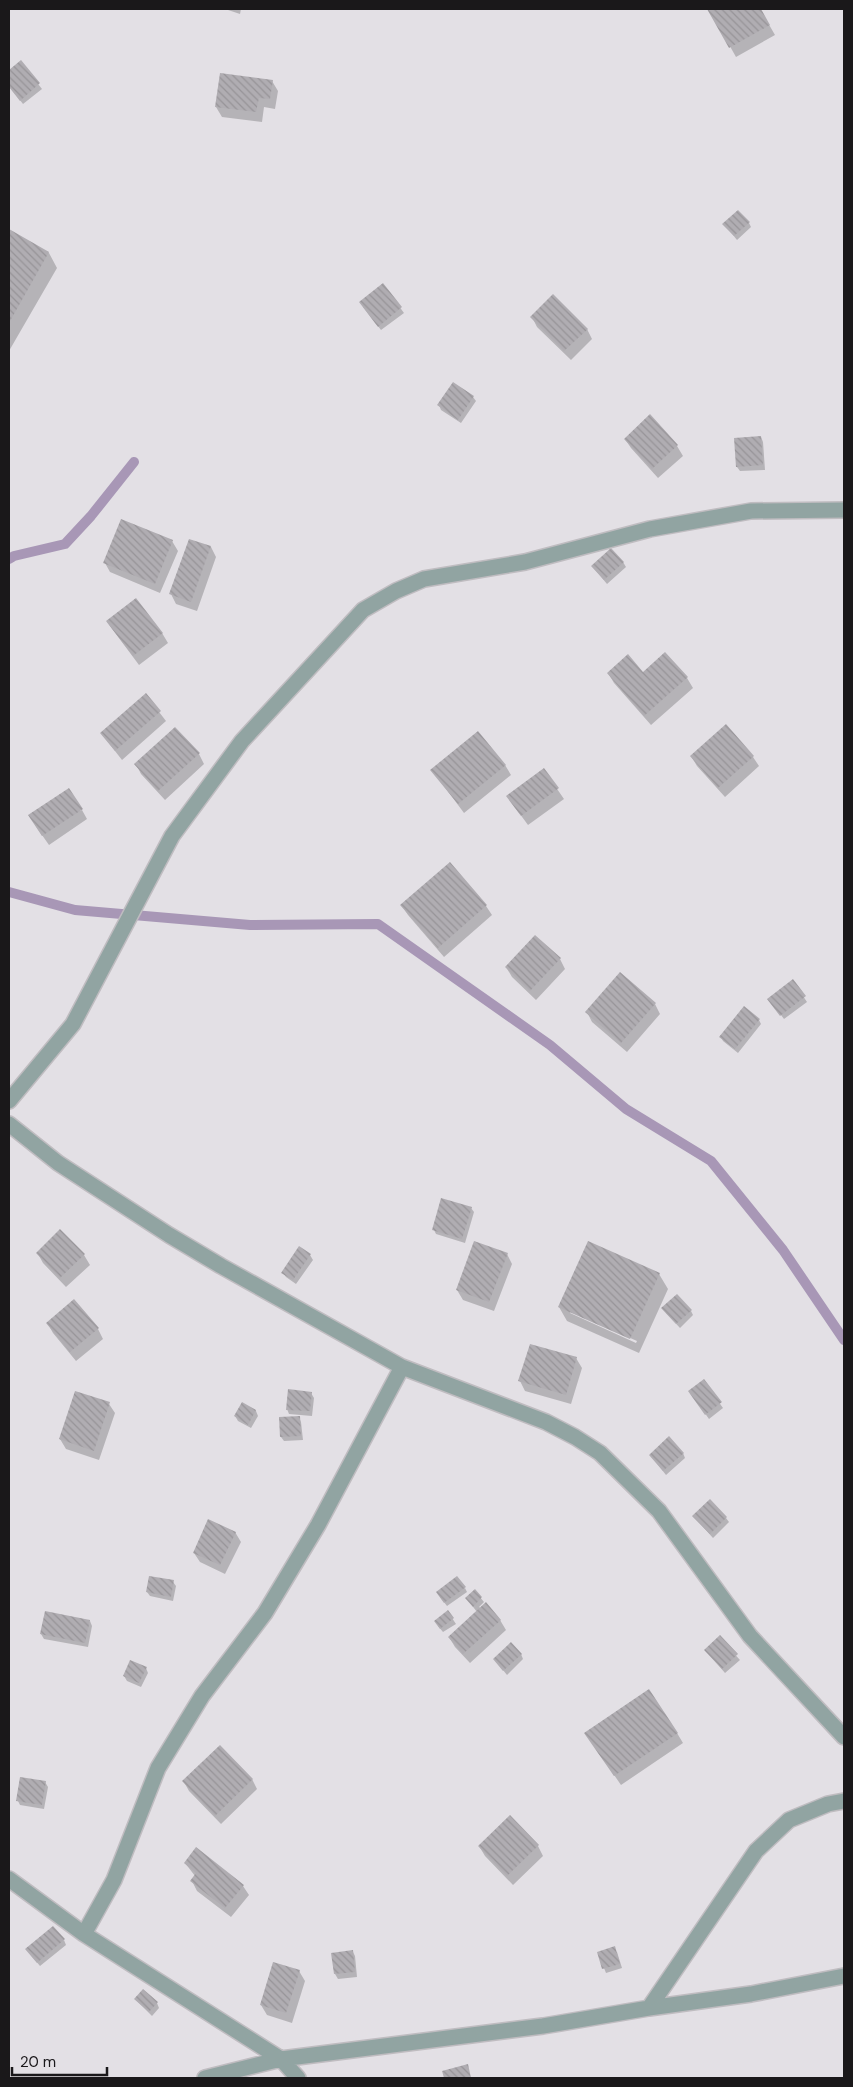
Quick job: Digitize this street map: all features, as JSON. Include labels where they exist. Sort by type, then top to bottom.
[{"type":"street","points":[[9,1101],[73,1024],[172,836],[242,741],[363,610],[396,591],[424,579],[525,562],[650,529],[752,512],[844,511]]},
{"type":"street","points":[[9,1124],[58,1163],[170,1235],[221,1266],[402,1367],[546,1422],[575,1436],[600,1453],[658,1511],[750,1636],[844,1737]]},
{"type":"street","points":[[84,1934],[114,1880],[158,1768],[202,1696],[265,1613],[318,1525],[402,1367]]},
{"type":"street","points":[[649,2008],[756,1851],[789,1820],[828,1804],[844,1801]]},
{"type":"street","points":[[9,1879],[84,1934],[281,2059],[298,2078]]},
{"type":"street","points":[[205,2078],[281,2059],[543,2026],[649,2008],[751,1994],[844,1976]]},
{"type":"building","points":[[707,9],[761,9],[770,25],[729,48]]},
{"type":"building","points":[[21,60],[40,83],[20,101],[9,87],[9,70]]},
{"type":"building","points":[[220,73],[273,80],[270,99],[259,98],[256,112],[215,107]]},
{"type":"building","points":[[738,210],[750,222],[734,236],[722,224]]},
{"type":"building","points":[[9,229],[49,252],[9,323]]},
{"type":"building","points":[[383,283],[402,307],[378,327],[359,302]]},
{"type":"building","points":[[553,294],[588,329],[564,351],[530,317]]},
{"type":"building","points":[[453,382],[474,396],[458,420],[437,405]]},
{"type":"building","points":[[650,414],[678,445],[652,469],[624,439]]},
{"type":"building","points":[[761,436],[763,465],[736,467],[734,438]]},
{"type":"building","points":[[121,519],[173,540],[155,584],[103,563]]},
{"type":"building","points":[[189,539],[211,546],[191,602],[169,594]]},
{"type":"building","points":[[611,548],[624,562],[604,580],[591,566]]},
{"type":"building","points":[[136,598],[163,633],[133,656],[106,621]]},
{"type":"building","points":[[665,652],[688,677],[644,716],[607,673],[628,654],[643,672]]},
{"type":"building","points":[[146,693],[161,711],[115,751],[100,733]]},
{"type":"building","points":[[726,724],[754,756],[718,788],[690,756]]},
{"type":"building","points":[[175,727],[200,753],[158,791],[134,764]]},
{"type":"building","points":[[478,731],[506,765],[458,804],[430,770]]},
{"type":"building","points":[[544,768],[559,788],[521,816],[506,796]]},
{"type":"building","points":[[69,788],[83,809],[42,836],[28,815]]},
{"type":"building","points":[[450,862],[487,905],[438,948],[400,905]]},
{"type":"building","points":[[535,935],[561,958],[530,991],[505,967]]},
{"type":"building","points":[[620,972],[656,1003],[621,1043],[585,1012]]},
{"type":"building","points":[[793,979],[806,996],[780,1016],[767,999]]},
{"type":"building","points":[[744,1006],[760,1019],[735,1049],[719,1037]]},
{"type":"building","points":[[441,1198],[472,1207],[462,1239],[432,1230]]},
{"type":"building","points":[[60,1229],[85,1254],[60,1278],[36,1253]]},
{"type":"building","points":[[474,1241],[508,1253],[489,1302],[456,1290]]},
{"type":"building","points":[[588,1241],[660,1273],[630,1339],[558,1307]]},
{"type":"building","points":[[299,1246],[311,1254],[293,1280],[281,1273]]},
{"type":"building","points":[[677,1294],[692,1310],[676,1324],[661,1308]]},
{"type":"building","points":[[74,1299],[99,1328],[70,1352],[46,1323]]},
{"type":"building","points":[[530,1344],[577,1357],[566,1395],[518,1381]]},
{"type":"building","points":[[704,1379],[722,1402],[705,1415],[688,1391]]},
{"type":"building","points":[[288,1389],[312,1392],[310,1411],[286,1410]]},
{"type":"building","points":[[75,1391],[110,1402],[94,1451],[59,1439]]},
{"type":"building","points":[[242,1402],[256,1410],[248,1425],[234,1416]]},
{"type":"building","points":[[300,1416],[301,1436],[280,1437],[279,1417]]},
{"type":"building","points":[[669,1436],[684,1453],[663,1471],[649,1455]]},
{"type":"building","points":[[710,1499],[727,1517],[710,1534],[692,1516]]},
{"type":"building","points":[[208,1519],[236,1532],[220,1565],[193,1553]]},
{"type":"building","points":[[149,1576],[174,1580],[171,1597],[146,1592]]},
{"type":"building","points":[[457,1576],[466,1587],[444,1603],[436,1592]]},
{"type":"building","points":[[475,1589],[482,1597],[473,1607],[465,1598]]},
{"type":"building","points":[[486,1602],[501,1620],[463,1654],[448,1637]]},
{"type":"building","points":[[448,1610],[454,1618],[440,1629],[434,1621]]},
{"type":"building","points":[[45,1611],[90,1620],[85,1643],[40,1634]]},
{"type":"building","points":[[720,1635],[738,1654],[722,1669],[704,1650]]},
{"type":"building","points":[[511,1642],[522,1654],[503,1671],[493,1659]]},
{"type":"building","points":[[130,1660],[147,1667],[139,1683],[123,1676]]},
{"type":"building","points":[[649,1689],[678,1733],[614,1776],[584,1733]]},
{"type":"building","points":[[220,1745],[253,1779],[215,1816],[182,1781]]},
{"type":"building","points":[[20,1777],[46,1781],[42,1805],[16,1801]]},
{"type":"building","points":[[510,1815],[539,1845],[507,1876],[478,1846]]},
{"type":"building","points":[[196,1847],[244,1885],[225,1908],[190,1881],[196,1873],[184,1863]]},
{"type":"building","points":[[53,1926],[65,1939],[37,1963],[25,1949]]},
{"type":"building","points":[[615,1946],[620,1964],[602,1969],[597,1952]]},
{"type":"building","points":[[353,1950],[355,1972],[334,1974],[331,1953]]},
{"type":"building","points":[[273,1962],[300,1970],[286,2013],[260,2005]]},
{"type":"building","points":[[143,1989],[158,2002],[149,2012],[134,1999]]},
{"type":"building","points":[[468,2064],[471,2078],[444,2078],[442,2071]]},
{"type":"waterway","points":[[9,559],[14,556],[65,544],[91,516],[134,462]]},
{"type":"waterway","points":[[9,892],[75,910],[250,925],[378,924],[550,1045],[626,1109],[711,1161],[783,1250],[844,1340]]}]
